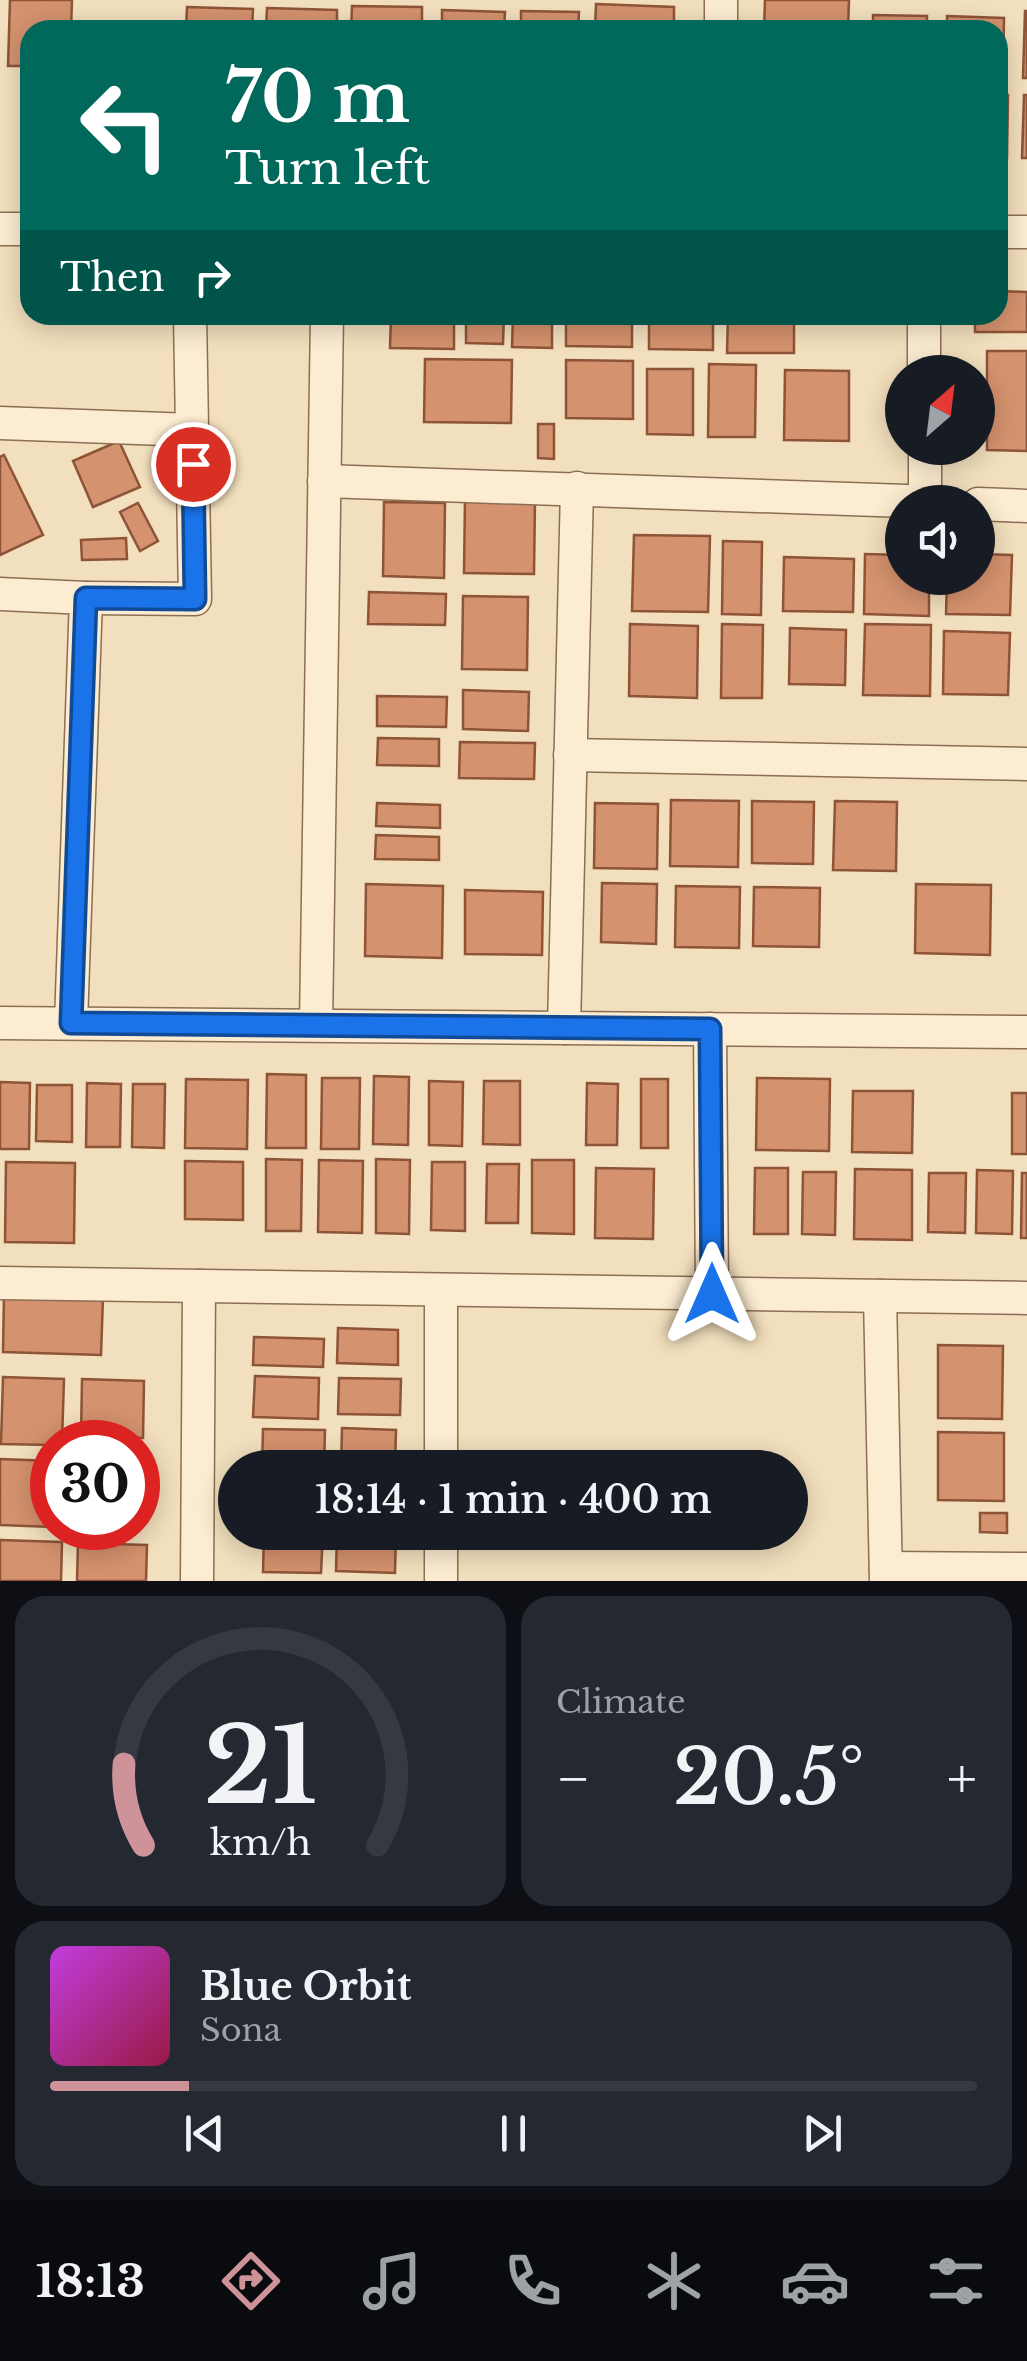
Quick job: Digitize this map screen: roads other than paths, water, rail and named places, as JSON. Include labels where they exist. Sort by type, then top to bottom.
[{"type":"street","points":[[0,594],[195,599],[190,325]]},
{"type":"street","points":[[316,1026],[327,325]]},
{"type":"street","points":[[924,325],[924,355]]},
{"type":"street","points":[[0,423],[192,430]]},
{"type":"street","points":[[324,481],[885,500]]},
{"type":"street","points":[[564,1028],[577,488]]},
{"type":"street","points":[[995,505],[1027,506]]},
{"type":"street","points":[[71,1023],[86,598]]},
{"type":"street","points":[[570,754],[1027,764]]},
{"type":"street","points":[[0,1023],[1027,1032]]},
{"type":"street","points":[[710,1029],[712,1294]]},
{"type":"street","points":[[0,1283],[1027,1298]]},
{"type":"street","points":[[197,1581],[199,1286]]},
{"type":"street","points":[[441,1290],[441,1450]]},
{"type":"street","points":[[880,1296],[886,1575],[1027,1569]]},
{"type":"street","points":[[441,1550],[441,1581]]}]
